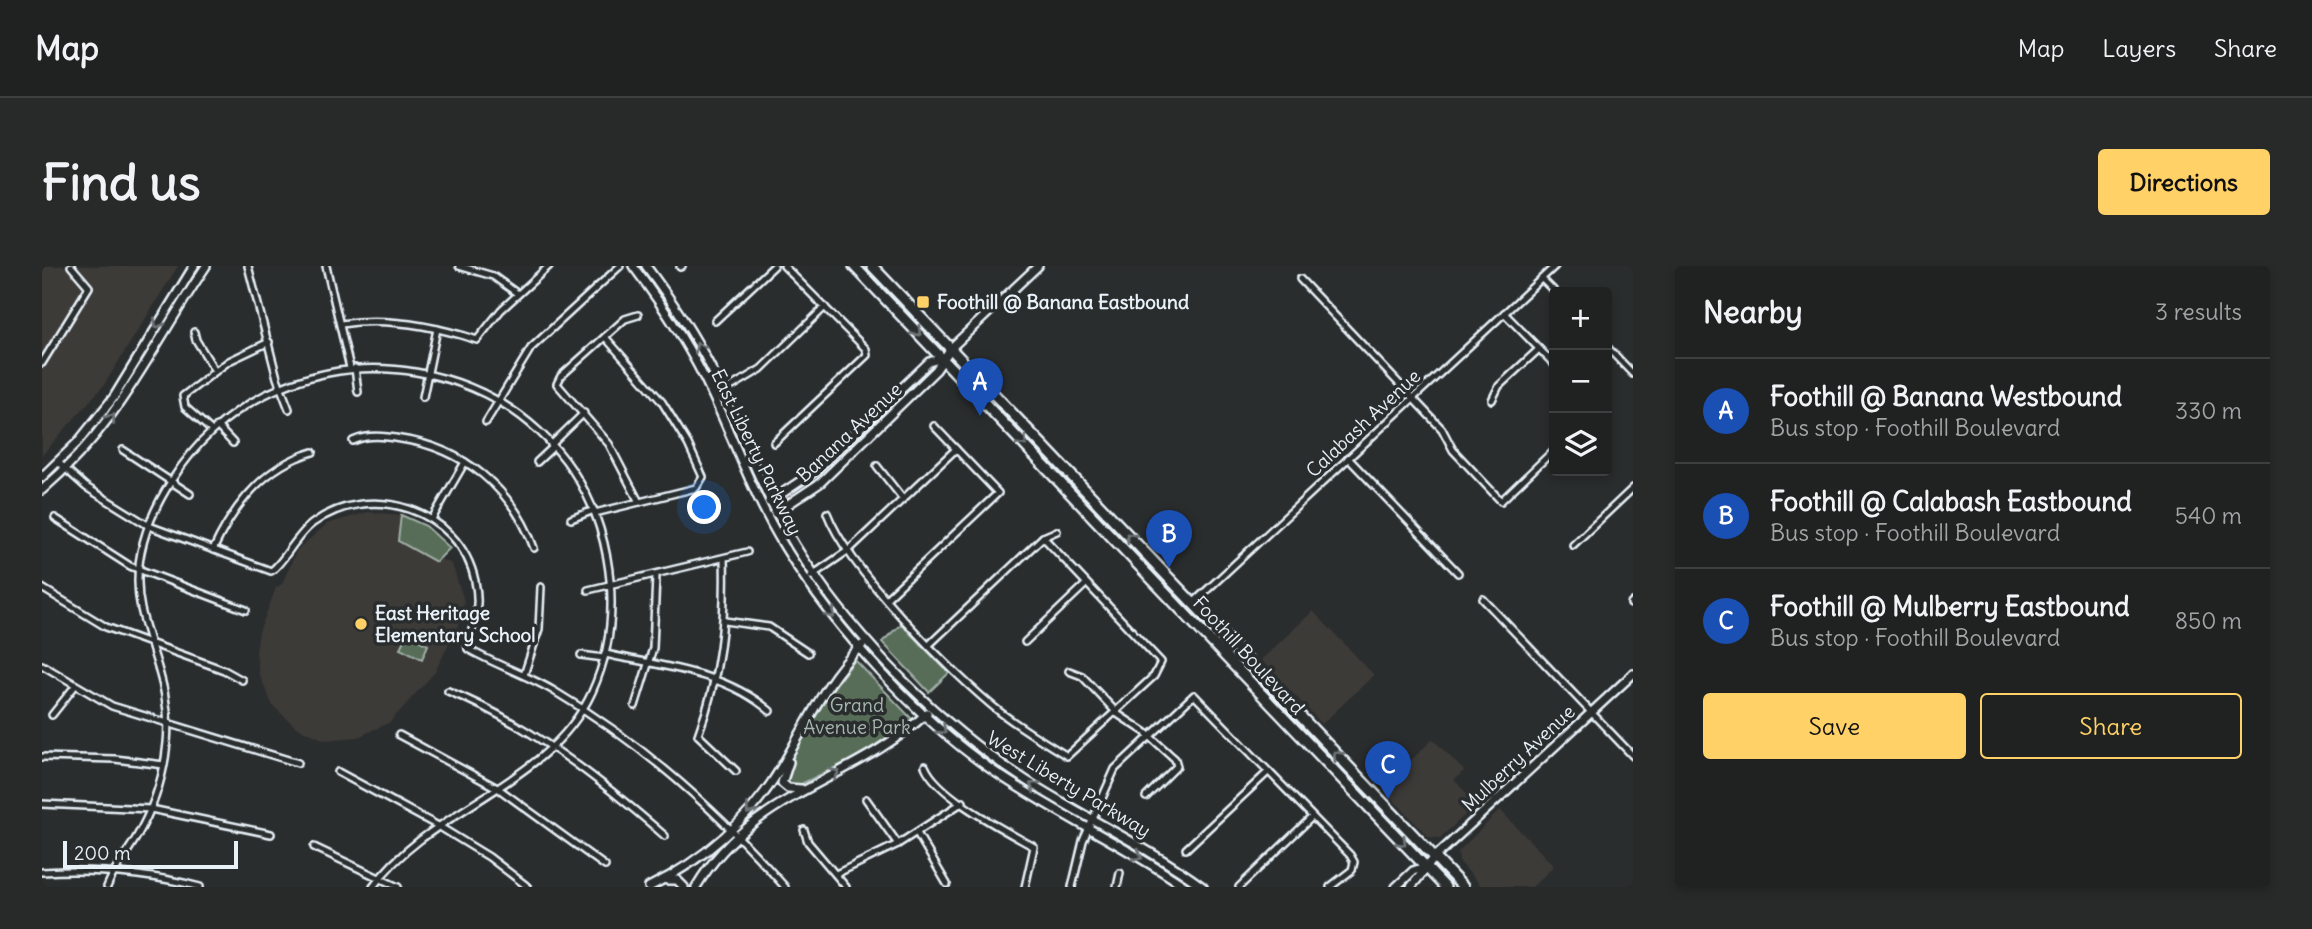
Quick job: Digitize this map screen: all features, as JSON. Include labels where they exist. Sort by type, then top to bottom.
[{"type":"main road","name":"Foothill Boulevard","points":[[853,266],[1445,887]]},
{"type":"main road","name":"Foothill Boulevard","points":[[873,266],[1463,887]]},
{"type":"street","points":[[42,363],[89,287],[71,266]]},
{"type":"street","points":[[42,477],[114,397],[194,266]]},
{"type":"street","points":[[42,490],[101,431],[135,384],[206,266]]},
{"type":"street","points":[[248,266],[280,387],[289,409]]},
{"type":"street","points":[[326,266],[358,392]]},
{"type":"street","points":[[459,266],[493,276],[518,294]]},
{"type":"street","points":[[341,324],[381,322],[437,329],[477,340],[518,294],[549,266]]},
{"type":"street","points":[[486,422],[538,340],[620,266]]},
{"type":"street","name":"East Liberty Parkway","points":[[633,266],[680,333],[714,397],[767,517],[806,580],[860,647]]},
{"type":"street","name":"East Liberty Parkway","points":[[646,266],[684,320],[723,393],[776,512],[814,574],[867,640]]},
{"type":"street","points":[[715,321],[774,266]]},
{"type":"street","points":[[774,443],[867,355],[866,349],[784,266]]},
{"type":"street","name":"Banana Avenue","points":[[767,517],[820,483],[936,371],[951,348],[1038,266]]},
{"type":"street","name":"Calabash Avenue","points":[[1193,603],[1555,266]]},
{"type":"street","points":[[1300,279],[1442,429],[1453,450],[1501,500],[1549,455]]},
{"type":"street","points":[[1542,279],[1550,287]]},
{"type":"street","points":[[714,397],[761,369],[825,307]]},
{"type":"street","points":[[1504,313],[1549,360]]},
{"type":"street","points":[[638,315],[625,319],[561,376],[556,384],[609,444],[639,502]]},
{"type":"street","points":[[423,397],[437,329]]},
{"type":"street","points":[[194,332],[215,371]]},
{"type":"street","points":[[571,519],[696,488],[702,483],[703,477],[676,423],[644,379],[605,337]]},
{"type":"street","points":[[233,443],[185,408],[181,400],[215,371],[269,342]]},
{"type":"street","points":[[1492,400],[1499,386],[1539,349]]},
{"type":"street","points":[[1610,350],[1633,374]]},
{"type":"street","name":"Banana Avenue","points":[[761,506],[814,472],[929,362],[942,358]]},
{"type":"street","points":[[107,887],[137,837],[150,809],[164,765],[168,723],[163,678],[141,608],[138,570],[149,526],[170,483],[215,429],[243,406],[280,387],[315,374],[352,368],[390,368],[428,373],[459,383],[498,401],[552,446],[570,469],[595,512],[606,549],[611,608],[605,656],[582,709],[549,746],[499,789],[440,827],[381,877],[373,887]]},
{"type":"street","points":[[537,462],[584,413]]},
{"type":"street","points":[[887,598],[998,493],[934,426]]},
{"type":"street","points":[[353,441],[374,437],[410,440],[435,447],[465,462],[490,480],[507,499],[521,519],[534,548]]},
{"type":"street","points":[[806,580],[849,550],[956,449]]},
{"type":"street","points":[[122,450],[190,494]]},
{"type":"street","points":[[213,550],[236,509],[259,483],[289,460],[313,452]]},
{"type":"street","points":[[1349,458],[1458,573]]},
{"type":"street","points":[[58,462],[86,487],[149,526],[271,571],[307,527],[340,509],[364,503],[390,504],[432,519],[456,541],[472,570],[477,603],[467,642],[468,649],[524,675],[627,738],[670,773],[738,836],[785,887]]},
{"type":"street","points":[[432,519],[465,462]]},
{"type":"street","points":[[877,466],[903,499]]},
{"type":"street","points":[[1573,545],[1633,488]]},
{"type":"street","points":[[827,513],[849,550],[887,598],[930,644],[991,705],[1067,756],[1154,676],[1161,662],[1043,537]]},
{"type":"street","points":[[55,518],[138,570],[246,610]]},
{"type":"street","points":[[930,644],[1043,537],[1057,531]]},
{"type":"street","points":[[588,590],[656,576],[747,552]]},
{"type":"street","points":[[724,558],[725,621],[716,679],[698,735],[736,771]]},
{"type":"street","points":[[635,706],[650,664],[657,606],[656,576]]},
{"type":"street","points":[[1026,642],[1086,584]]},
{"type":"street","points":[[42,587],[106,627],[224,670],[242,680]]},
{"type":"street","points":[[524,675],[539,629],[541,587]]},
{"type":"street","points":[[1483,599],[1633,756]]},
{"type":"street","points":[[725,621],[769,627],[790,638],[808,653]]},
{"type":"street","points":[[649,887],[692,862],[731,830],[767,788],[816,704],[867,640]]},
{"type":"street","name":"West Liberty Parkway","points":[[867,640],[933,708],[996,761],[1143,847],[1203,887]]},
{"type":"street","name":"West Liberty Parkway","points":[[860,647],[925,715],[957,744],[996,773],[1186,887]]},
{"type":"street","points":[[581,654],[650,664],[716,679],[741,688],[770,710]]},
{"type":"street","points":[[42,665],[112,706],[298,763]]},
{"type":"street","points":[[1069,671],[1082,676],[1115,711],[1175,759],[1177,766],[1146,797]]},
{"type":"street","name":"Mulberry Avenue","points":[[1411,887],[1435,857],[1633,674]]},
{"type":"street","points":[[52,715],[75,686]]},
{"type":"street","points":[[448,691],[472,700],[549,746],[591,775],[665,836]]},
{"type":"street","points":[[1072,887],[1083,841],[1094,820],[1107,781],[1194,695],[1200,697],[1354,862],[1352,870],[1330,887]]},
{"type":"street","points":[[696,887],[718,856],[768,811],[802,789],[868,756],[933,708]]},
{"type":"street","points":[[399,735],[499,789],[605,866]]},
{"type":"street","points":[[789,754],[782,783],[788,788],[802,789]]},
{"type":"street","points":[[42,757],[115,759],[164,765]]},
{"type":"street","points":[[925,766],[932,777],[963,802],[1034,847],[1025,887]]},
{"type":"street","points":[[338,772],[440,827],[489,857],[528,887]]},
{"type":"street","points":[[1186,849],[1268,772]]},
{"type":"street","points":[[866,799],[898,844]]},
{"type":"street","points":[[836,874],[898,844],[963,802]]},
{"type":"street","points":[[42,804],[150,809],[271,834]]},
{"type":"street","points":[[1238,887],[1311,818]]},
{"type":"street","points":[[804,830],[808,842],[846,887]]},
{"type":"street","points":[[917,833],[947,884]]},
{"type":"street","points":[[314,847],[398,887]]},
{"type":"street","name":"Mulberry Avenue","points":[[1396,887],[1413,871],[1425,867]]},
{"type":"street","points":[[42,872],[113,874],[200,887]]},
{"type":"street","points":[[1117,887],[1120,873]]},
{"type":"street","points":[[663,880],[677,880],[684,887]]},
{"type":"shaded area","points":[[42,266],[178,266],[104,385],[42,455]]},
{"type":"shaded area","name":"East Heritage Elementary School","points":[[368,512],[401,515],[398,541],[436,561],[438,558],[452,564],[464,601],[462,617],[435,672],[390,722],[358,737],[325,740],[296,727],[273,706],[259,674],[256,652],[259,632],[276,588],[282,584],[297,550],[327,524]]},
{"type":"shaded area","points":[[1313,611],[1374,675],[1322,724],[1261,660]]},
{"type":"shaded area","points":[[1433,739],[1464,771],[1454,780],[1477,804],[1440,838],[1429,837],[1382,788]]},
{"type":"shaded area","points":[[1500,810],[1554,866],[1532,887],[1482,887],[1459,861],[1458,852]]},
{"type":"green space","points":[[401,515],[426,526],[450,548],[436,562],[398,541]]},
{"type":"green space","name":"Grand Avenue Park","points":[[901,624],[949,673],[929,692],[882,642]]},
{"type":"green space","points":[[407,634],[428,645],[422,659],[400,648]]},
{"type":"green space","name":"Grand Avenue Park","points":[[855,660],[913,720],[859,756],[797,786],[787,784],[791,757],[800,739],[823,702]]},
{"type":"place","name":"Foothill @ Banana Eastbound","points":[[923,302]]},
{"type":"place","name":"Foothill @ Banana Westbound","points":[[980,416]]},
{"type":"place","name":"Foothill @ Calabash Eastbound","points":[[1169,568]]},
{"type":"place","name":"East Heritage Elementary School","points":[[361,624]]},
{"type":"place","name":"Foothill @ Mulberry Eastbound","points":[[1388,799]]}]
